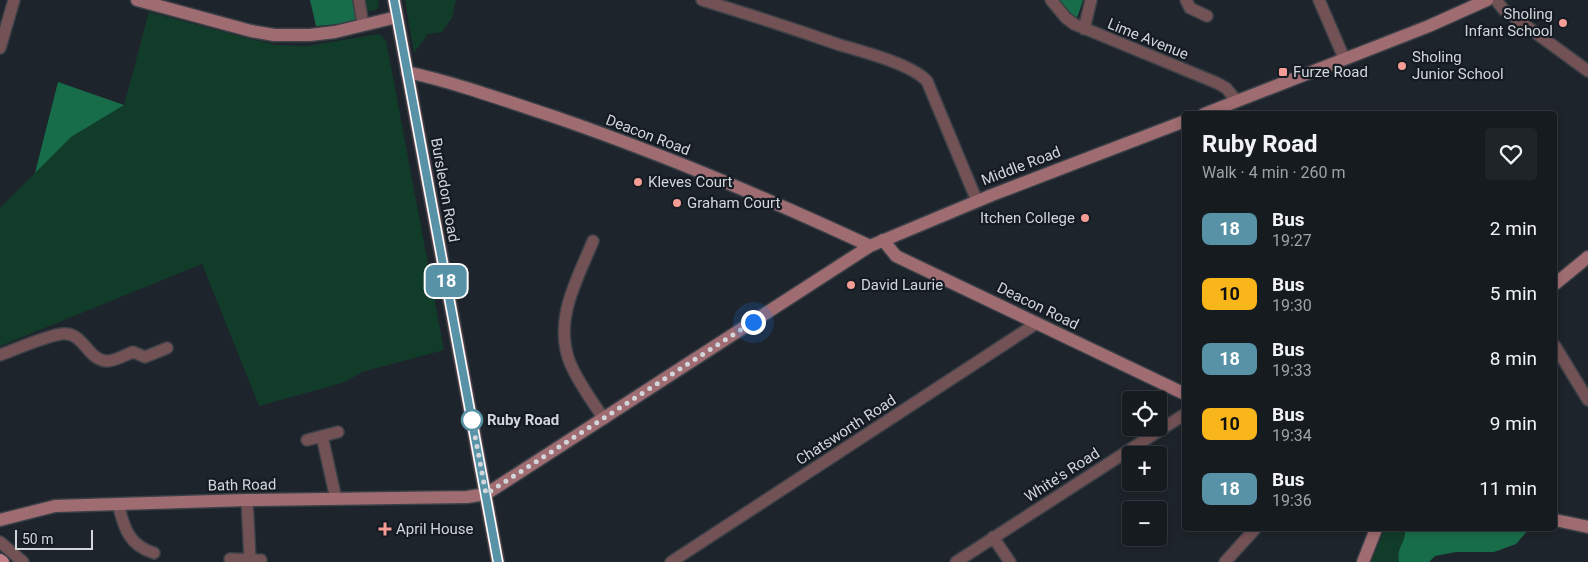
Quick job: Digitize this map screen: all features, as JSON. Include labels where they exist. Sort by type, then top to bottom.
[{"type":"main road","name":"Bursledon Road","points":[[394,0],[498,562]]},
{"type":"street","points":[[0,48],[14,0]]},
{"type":"street","points":[[137,0],[251,31],[274,34],[310,35],[335,32],[397,17]]},
{"type":"street","points":[[359,0],[363,25]]},
{"type":"street","points":[[702,0],[902,65],[920,74],[928,81],[977,201]]},
{"type":"street","name":"Lime Avenue","points":[[1051,0],[1066,18],[1084,29],[1217,83],[1226,88],[1237,101]]},
{"type":"street","points":[[1084,29],[1092,0]]},
{"type":"street","points":[[1186,0],[1190,8],[1207,16]]},
{"type":"street","points":[[1319,0],[1344,58]]},
{"type":"street","points":[[1212,111],[1429,26],[1487,0]]},
{"type":"street","points":[[1496,0],[1503,9],[1588,71]]},
{"type":"street","name":"Deacon Road","points":[[407,72],[501,100],[604,134],[750,192],[870,246]]},
{"type":"street","name":"Middle Road","points":[[870,246],[977,201],[1182,122]]},
{"type":"street","name":"Deacon Road","points":[[883,240],[896,256],[1182,393]]},
{"type":"street","points":[[593,241],[567,306],[564,334],[570,363],[604,419]]},
{"type":"street","points":[[486,494],[870,246]]},
{"type":"street","points":[[1557,282],[1588,256]]},
{"type":"street","name":"Chatsworth Road","points":[[671,562],[1037,323]]},
{"type":"street","points":[[0,356],[66,333],[74,336],[95,357],[102,361],[109,362],[133,352],[145,357],[167,348]]},
{"type":"street","points":[[1557,349],[1588,400]]},
{"type":"street","name":"White's Road","points":[[956,562],[1182,416]]},
{"type":"street","points":[[307,440],[338,432]]},
{"type":"street","points":[[322,436],[336,499]]},
{"type":"street","name":"Bath Road","points":[[0,520],[55,506],[247,500],[467,497],[486,494]]},
{"type":"street","points":[[230,559],[255,560],[247,500]]},
{"type":"street","points":[[118,504],[128,534],[139,546],[154,552]]},
{"type":"street","points":[[1557,520],[1588,527]]},
{"type":"street","points":[[1225,562],[1253,531]]},
{"type":"street","points":[[1362,562],[1375,531]]},
{"type":"street","points":[[994,537],[1010,562]]},
{"type":"street","points":[[0,542],[23,562]]},
{"type":"green space","points":[[310,0],[354,0],[357,19],[338,24],[316,26]]},
{"type":"green space","points":[[362,0],[378,0],[379,5],[376,10],[364,12]]},
{"type":"green space","points":[[405,0],[456,0],[452,18],[442,32],[428,34],[414,53]]},
{"type":"green space","points":[[1057,0],[1083,0],[1077,18],[1067,11]]},
{"type":"green space","points":[[149,12],[276,45],[307,46],[379,34],[386,40],[444,350],[362,372],[345,382],[259,406],[202,264],[0,346],[0,208],[71,137],[124,105]]},
{"type":"green space","points":[[58,82],[124,105],[71,137],[35,173]]},
{"type":"green space","points":[[1384,531],[1405,531],[1398,557],[1399,562],[1371,562]]},
{"type":"green space","points":[[1405,531],[1527,531],[1516,544],[1494,552],[1456,552],[1435,556],[1429,562],[1399,562],[1398,557]]},
{"type":"bus line","name":"18","points":[[394,0],[498,562]]},
{"type":"place","name":"Sholing Infant School","points":[[1563,23]]},
{"type":"place","name":"Sholing Junior School","points":[[1402,66]]},
{"type":"place","name":"Furze Road","points":[[1283,72]]},
{"type":"place","name":"Kleves Court","points":[[638,182]]},
{"type":"place","name":"Graham Court","points":[[677,203]]},
{"type":"place","name":"Itchen College","points":[[1085,218]]},
{"type":"place","name":"David Laurie","points":[[851,285]]},
{"type":"place","name":"Ruby Road","points":[[472,420]]},
{"type":"place","name":"April House","points":[[385,529]]},
{"type":"route","points":[[472,420],[486,494],[753,322]]}]
